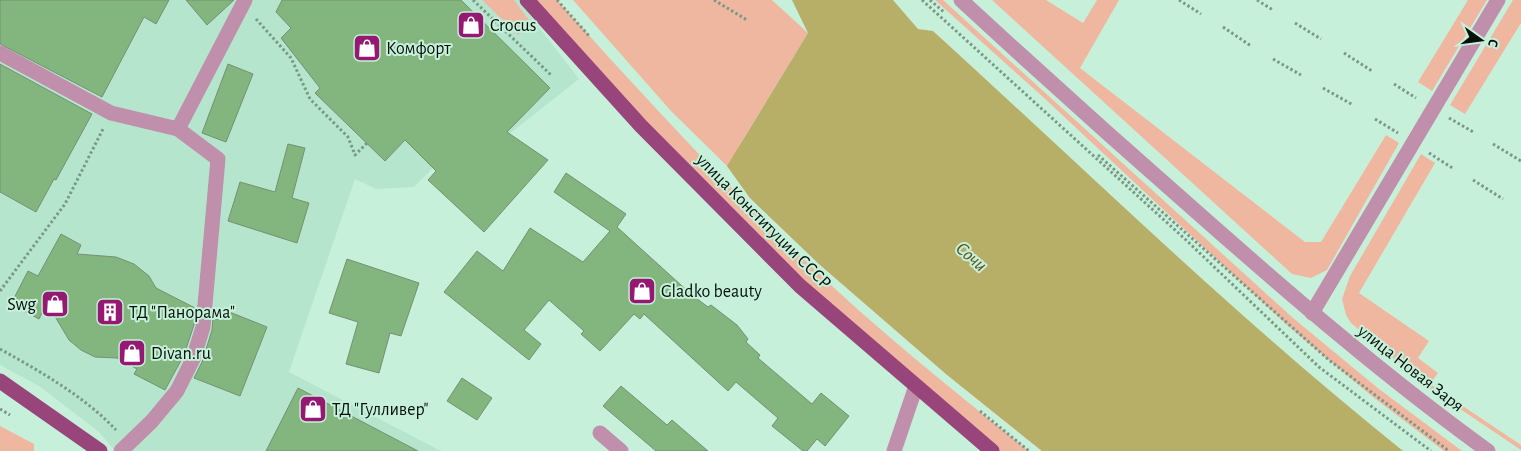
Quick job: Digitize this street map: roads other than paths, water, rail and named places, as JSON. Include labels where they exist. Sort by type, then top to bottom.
[{"type":"main road","name":"улица Конституции СССР","points":[[527,0],[641,126],[800,286],[992,451]]},
{"type":"main road","points":[[0,380],[100,451]]},
{"type":"street","name":"улица Новая Заря","points":[[961,0],[1061,92],[1312,313],[1407,391],[1488,451]]},
{"type":"street","points":[[1312,313],[1498,0]]},
{"type":"street","points":[[178,129],[244,2]]},
{"type":"street","points":[[0,53],[111,113],[178,129],[218,159],[203,327],[193,359],[177,391],[152,421],[125,447]]},
{"type":"street","points":[[894,451],[916,386]]},
{"type":"street","points":[[600,433],[621,451]]},
{"type":"water","name":"Сочи","points":[[792,0],[893,0],[918,29],[933,31],[1223,298],[1403,451],[1042,451],[946,374],[819,264],[750,198],[727,166],[808,33]]},
{"type":"place","name":"Crocus","points":[[471,25]]},
{"type":"place","name":"Комфорт","points":[[367,48]]},
{"type":"place","name":"Gladko beauty","points":[[642,291]]},
{"type":"place","name":"Swg","points":[[55,304]]},
{"type":"place","name":"ТД \"Панорама\"","points":[[110,312]]},
{"type":"place","name":"Divan.ru","points":[[132,353]]},
{"type":"place","name":"ТД \"Гулливер\"","points":[[313,409]]}]
